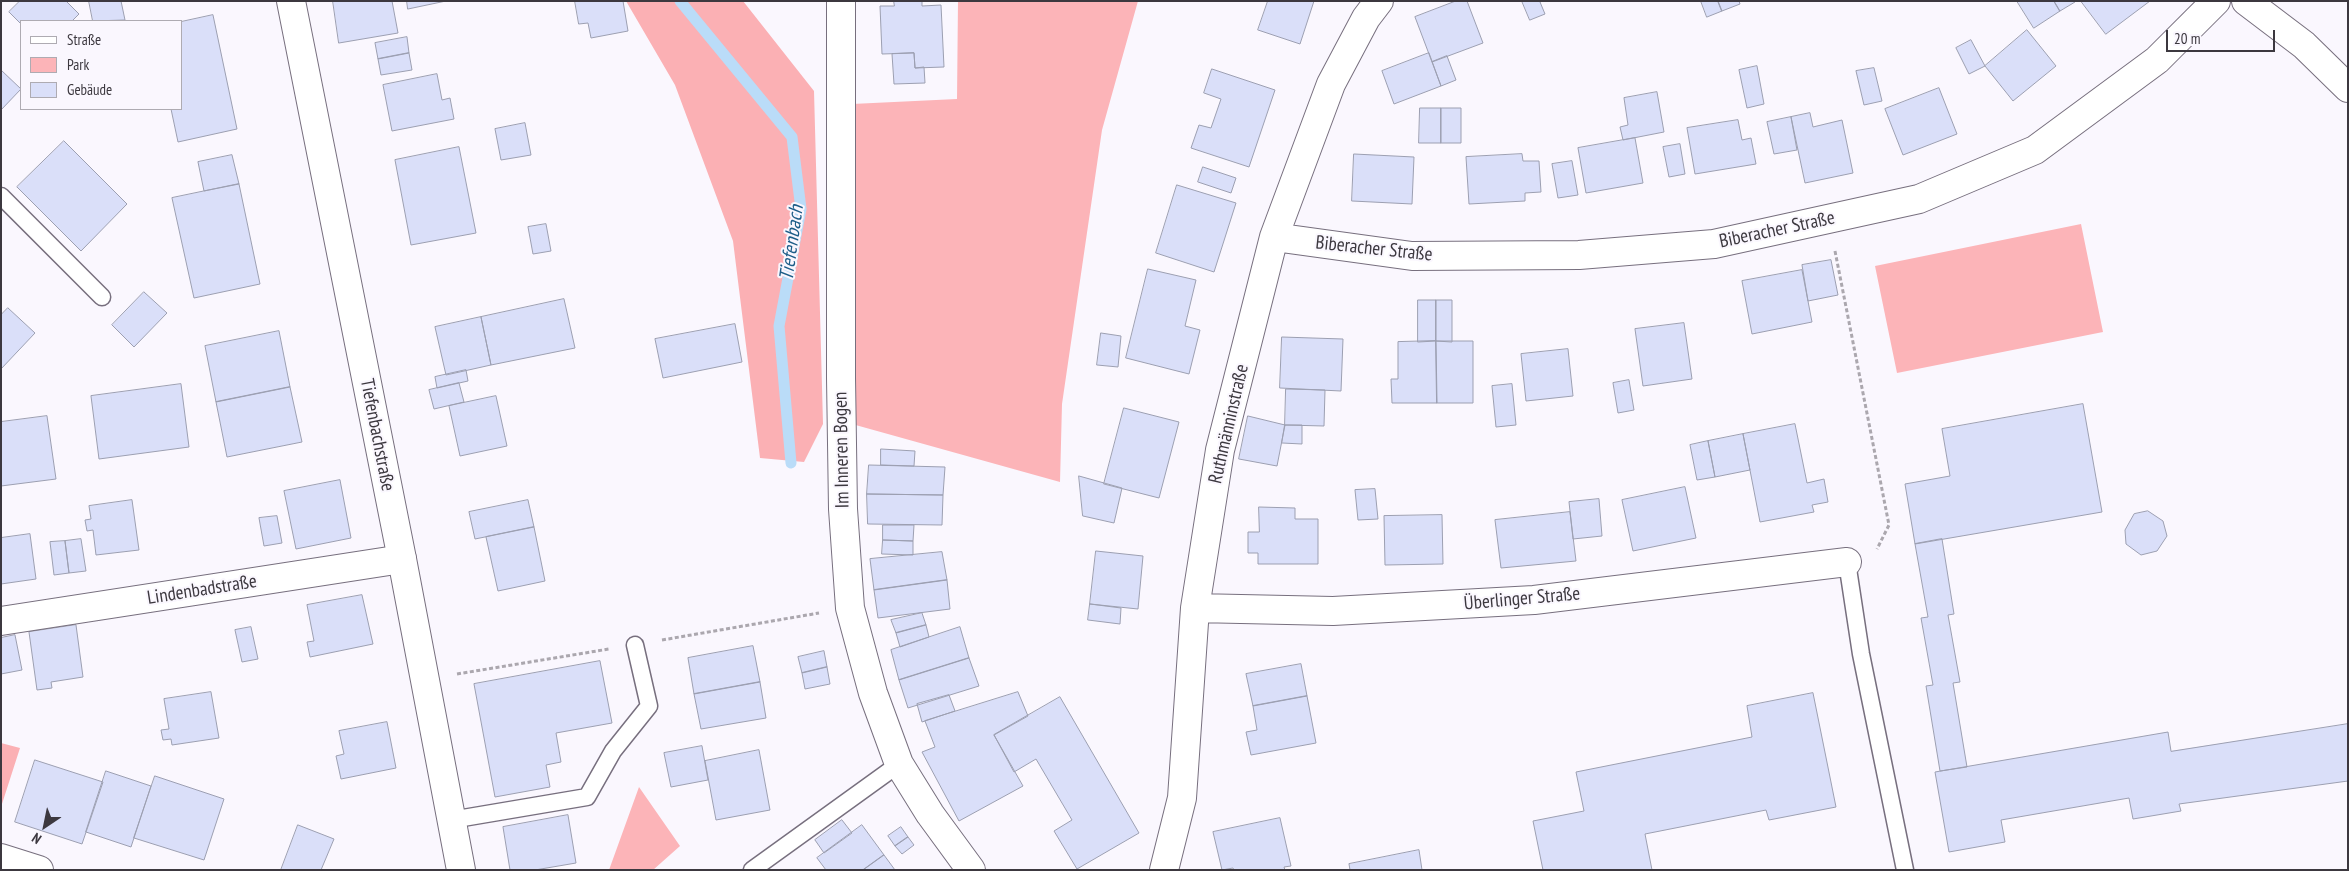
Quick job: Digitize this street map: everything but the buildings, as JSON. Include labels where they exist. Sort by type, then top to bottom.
[{"type":"street","name":"Tiefenbachstraße","points":[[291,1],[402,559],[461,870]]},
{"type":"street","name":"Im Inneren Bogen","points":[[841,1],[841,378],[843,509],[850,608],[871,684],[899,764],[930,814],[970,870]]},
{"type":"street","name":"Ruthmänninstraße","points":[[1164,870],[1182,798],[1195,608],[1220,450],[1274,237],[1331,84],[1366,18],[1379,1]]},
{"type":"street","name":"Biberacher Straße","points":[[1274,237],[1412,256],[1579,255],[1714,244],[1918,199],[2035,150],[2157,60],[2216,1]]},
{"type":"street","points":[[2246,1],[2304,45],[2348,88]]},
{"type":"street","name":"Lindenbadstraße","points":[[1,621],[402,559]]},
{"type":"street","name":"Überlinger Straße","points":[[1195,608],[1333,611],[1534,600],[1847,562]]},
{"type":"street","points":[[1,858],[39,870]]},
{"type":"lane","points":[[1,196],[102,297]]},
{"type":"lane","points":[[1847,562],[1861,654],[1905,870]]},
{"type":"lane","points":[[451,820],[587,797],[613,751],[649,706],[635,645]]},
{"type":"lane","points":[[752,870],[899,764]]},
{"type":"path","points":[[1828,218],[1889,525],[1878,548],[1847,562]]},
{"type":"green space","points":[[958,1],[1138,1],[1102,130],[1062,404],[1060,482],[852,424],[852,104],[957,99]]},
{"type":"green space","points":[[2081,224],[2103,332],[1897,373],[1875,266]]},
{"type":"green space","points":[[639,787],[680,846],[653,870],[609,870]]},
{"type":"shaded area","points":[[626,1],[743,1],[814,91],[823,424],[804,462],[760,458],[733,241],[675,85]]},
{"type":"shaded area","points":[[1,743],[20,748],[1,807]]},
{"type":"waterway","name":"Tiefenbach","points":[[680,1],[792,137],[801,209],[779,326],[791,463]]}]
